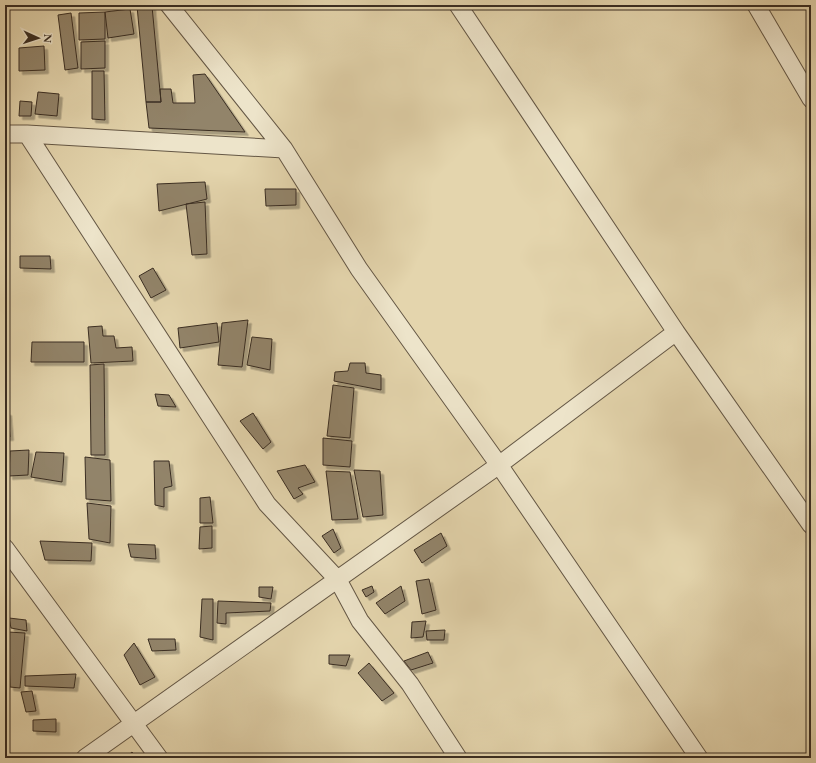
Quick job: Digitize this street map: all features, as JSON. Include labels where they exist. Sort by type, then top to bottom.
[{"type":"street","points":[[169,5],[284,149],[359,269],[499,465],[699,758]]},
{"type":"street","points":[[458,5],[676,332],[811,525]]},
{"type":"street","points":[[756,5],[811,100]]},
{"type":"street","points":[[5,134],[284,149]]},
{"type":"street","points":[[27,134],[267,504],[338,580],[360,621],[410,684],[458,758]]},
{"type":"street","points":[[85,758],[499,465],[676,332]]},
{"type":"street","points":[[5,548],[12,567],[159,758]]},
{"type":"building","points":[[137,6],[152,6],[161,102],[146,102]]},
{"type":"building","points":[[130,9],[134,34],[108,38],[105,12]]},
{"type":"building","points":[[105,12],[105,39],[79,40],[79,13]]},
{"type":"building","points":[[71,13],[78,68],[65,70],[58,15]]},
{"type":"building","points":[[105,41],[105,68],[81,69],[81,42]]},
{"type":"building","points":[[44,46],[45,70],[19,71],[19,48]]},
{"type":"building","points":[[92,71],[104,71],[105,120],[92,119]]},
{"type":"building","points":[[205,74],[245,132],[149,128],[146,102],[161,102],[160,89],[171,89],[173,103],[195,103],[193,75]]},
{"type":"building","points":[[38,92],[59,94],[57,116],[35,114]]},
{"type":"building","points":[[20,101],[32,102],[31,116],[19,116]]},
{"type":"building","points":[[205,182],[207,199],[159,211],[157,184]]},
{"type":"building","points":[[265,189],[296,189],[296,205],[266,206]]},
{"type":"building","points":[[205,202],[207,254],[192,255],[186,204]]},
{"type":"building","points":[[20,256],[50,256],[51,269],[20,268]]},
{"type":"building","points":[[153,268],[166,290],[151,298],[139,276]]},
{"type":"building","points":[[248,320],[242,367],[218,365],[222,323]]},
{"type":"building","points":[[217,323],[219,342],[180,348],[178,328]]},
{"type":"building","points":[[102,326],[103,336],[114,336],[116,348],[132,347],[133,361],[91,363],[88,327]]},
{"type":"building","points":[[252,337],[272,339],[270,370],[247,365]]},
{"type":"building","points":[[32,342],[84,342],[84,362],[31,362]]},
{"type":"building","points":[[350,363],[365,363],[366,373],[381,375],[381,390],[334,381],[335,372],[348,371]]},
{"type":"building","points":[[104,364],[105,455],[91,455],[90,365]]},
{"type":"building","points":[[333,385],[354,388],[350,438],[327,436]]},
{"type":"building","points":[[155,394],[169,395],[176,407],[158,406]]},
{"type":"building","points":[[5,412],[8,412],[10,437],[5,437]]},
{"type":"building","points":[[253,413],[271,442],[263,449],[240,421]]},
{"type":"building","points":[[323,438],[352,441],[350,467],[323,465]]},
{"type":"building","points":[[29,450],[28,475],[9,476],[10,451]]},
{"type":"building","points":[[36,452],[64,453],[62,482],[31,477]]},
{"type":"building","points":[[85,457],[110,460],[111,501],[86,499]]},
{"type":"building","points":[[154,461],[169,461],[172,486],[164,488],[164,507],[155,505]]},
{"type":"building","points":[[305,465],[315,482],[298,488],[303,494],[294,499],[277,471]]},
{"type":"building","points":[[354,470],[380,471],[383,515],[363,517]]},
{"type":"building","points":[[326,471],[350,472],[358,519],[332,520]]},
{"type":"building","points":[[210,497],[213,523],[200,523],[200,498]]},
{"type":"building","points":[[87,503],[111,506],[110,543],[89,539]]},
{"type":"building","points":[[212,526],[212,548],[199,549],[200,527]]},
{"type":"building","points":[[333,529],[341,548],[334,553],[322,536]]},
{"type":"building","points":[[441,533],[447,546],[422,563],[414,550]]},
{"type":"building","points":[[40,541],[92,543],[91,561],[45,560]]},
{"type":"building","points":[[128,544],[155,545],[156,559],[131,557]]},
{"type":"building","points":[[429,579],[436,610],[422,614],[416,581]]},
{"type":"building","points":[[372,586],[374,592],[366,597],[362,590]]},
{"type":"building","points":[[401,586],[405,601],[385,614],[376,603]]},
{"type":"building","points":[[259,587],[273,587],[271,599],[259,597]]},
{"type":"building","points":[[202,599],[213,599],[213,640],[200,637]]},
{"type":"building","points":[[218,601],[271,603],[270,611],[226,613],[226,624],[217,623]]},
{"type":"building","points":[[9,618],[26,620],[27,631],[11,628]]},
{"type":"building","points":[[426,621],[423,637],[411,638],[412,622]]},
{"type":"building","points":[[445,630],[444,640],[427,640],[426,631]]},
{"type":"building","points":[[8,632],[25,633],[20,688],[10,687]]},
{"type":"building","points":[[148,639],[175,639],[176,650],[152,651]]},
{"type":"building","points":[[134,643],[155,677],[140,685],[124,655]]},
{"type":"building","points":[[428,652],[433,663],[411,670],[404,661]]},
{"type":"building","points":[[329,655],[350,655],[346,666],[329,664]]},
{"type":"building","points":[[369,663],[394,693],[382,701],[358,673]]},
{"type":"building","points":[[76,674],[74,688],[25,686],[25,676]]},
{"type":"building","points":[[32,691],[36,711],[26,712],[21,692]]},
{"type":"building","points":[[56,719],[56,732],[33,731],[33,720]]},
{"type":"building","points":[[132,752],[137,758],[125,758]]}]
